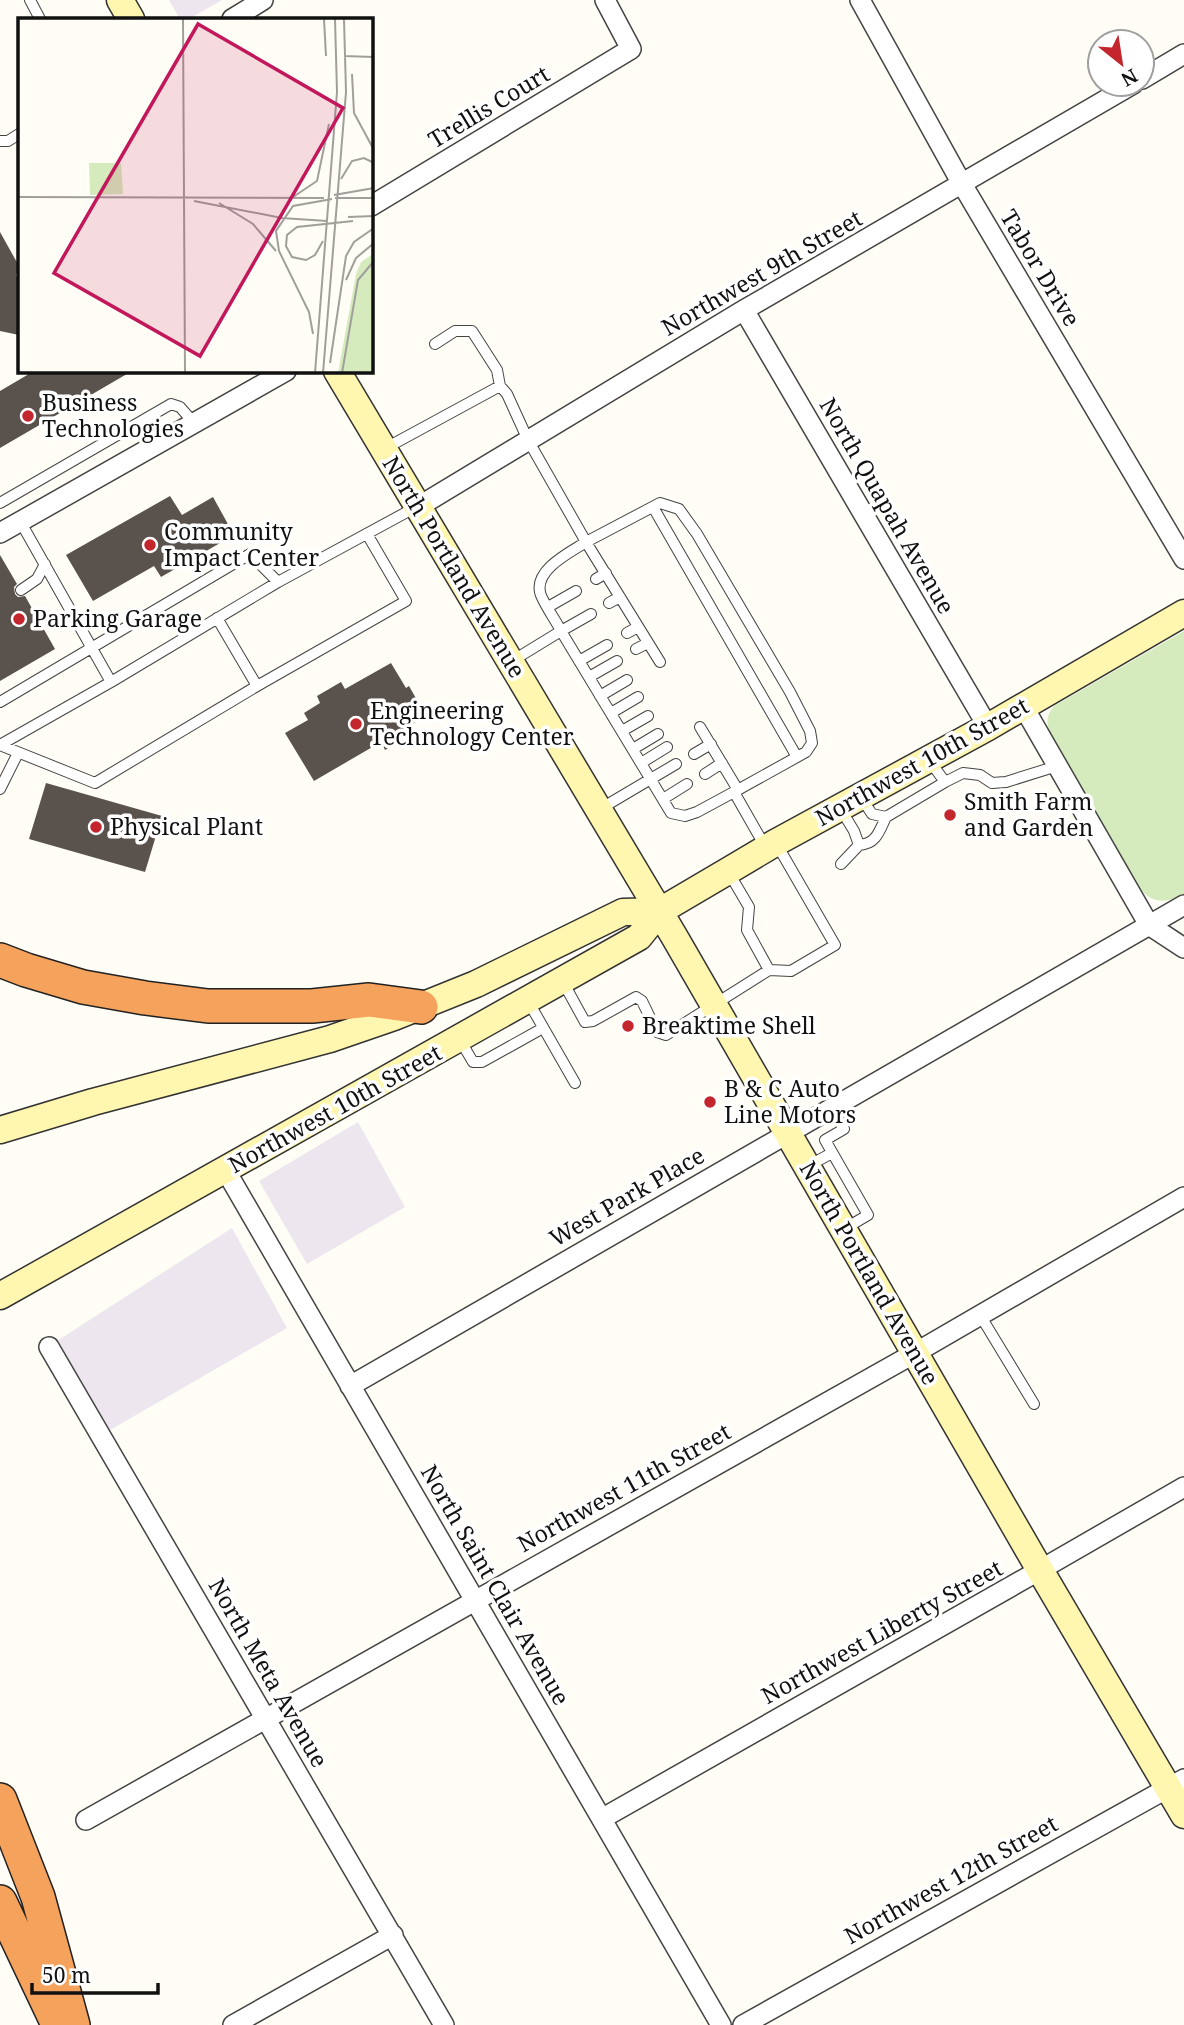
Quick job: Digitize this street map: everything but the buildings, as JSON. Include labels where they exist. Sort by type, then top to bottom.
[{"type":"highway","points":[[0,960],[83,987],[208,1006],[312,1006],[369,1000],[421,1007]]},
{"type":"highway","points":[[0,1800],[38,1896],[74,2025]]},
{"type":"highway","points":[[0,1902],[59,2025]]},
{"type":"main road","points":[[120,0],[130,18]]},
{"type":"main road","name":"North Portland Avenue","points":[[338,373],[660,911],[1040,1570],[1176,1783],[1184,1815]]},
{"type":"main road","name":"Northwest 10th Street","points":[[0,1296],[639,937],[660,911],[771,845],[988,727],[1184,613]]},
{"type":"main road","name":"Northwest 10th Street","points":[[0,1130],[330,1039],[421,1007],[504,972],[623,912],[660,911]]},
{"type":"street","points":[[234,18],[263,0]]},
{"type":"street","name":"Trellis Court","points":[[373,205],[631,49],[605,0]]},
{"type":"street","name":"Tabor Drive","points":[[860,0],[962,184],[1184,559]]},
{"type":"street","points":[[1156,72],[1182,60]]},
{"type":"street","name":"Northwest 9th Street","points":[[418,507],[744,310],[1109,98]]},
{"type":"street","name":"North Quapah Avenue","points":[[744,310],[988,727]]},
{"type":"street","points":[[0,533],[282,373]]},
{"type":"street","points":[[1023,706],[1149,925],[1184,948]]},
{"type":"street","name":"West Park Place","points":[[350,1386],[1184,905]]},
{"type":"street","name":"North Saint Clair Avenue","points":[[226,1171],[721,2025]]},
{"type":"street","name":"Northwest 11th Street","points":[[86,1820],[915,1353],[1184,1197]]},
{"type":"street","name":"North Meta Avenue","points":[[49,1347],[444,2025]]},
{"type":"street","name":"Northwest Liberty Street","points":[[603,1818],[1184,1487]]},
{"type":"street","name":"Northwest 12th Street","points":[[743,2025],[1176,1783]]},
{"type":"street","points":[[233,2025],[393,1935]]},
{"type":"lane","points":[[30,0],[39,18]]},
{"type":"lane","points":[[0,141],[8,141],[18,135]]},
{"type":"lane","points":[[435,344],[456,331],[472,331],[497,370],[500,386],[507,394],[528,440],[586,542],[601,576],[620,597],[660,662]]},
{"type":"lane","points":[[384,449],[500,386]]},
{"type":"lane","points":[[0,503],[171,404],[180,407],[194,423]]},
{"type":"lane","points":[[660,503],[679,509],[790,692],[810,731],[812,743],[806,752],[697,813],[685,816],[671,813],[540,592],[541,579],[550,566],[586,542],[660,503]]},
{"type":"lane","points":[[0,745],[278,582],[418,507]]},
{"type":"lane","points":[[653,507],[797,757]]},
{"type":"lane","points":[[20,521],[111,682]]},
{"type":"lane","points":[[0,745],[94,783],[406,601],[367,534]]},
{"type":"lane","points":[[0,702],[250,554],[278,582]]},
{"type":"lane","points":[[21,590],[37,579],[45,564]]},
{"type":"lane","points":[[548,607],[576,591]]},
{"type":"lane","points":[[610,603],[620,597]]},
{"type":"lane","points":[[511,661],[591,614]]},
{"type":"lane","points":[[217,618],[257,686]]},
{"type":"lane","points":[[627,633],[638,627]]},
{"type":"lane","points":[[636,649],[648,643]]},
{"type":"lane","points":[[579,661],[607,645]]},
{"type":"lane","points":[[589,677],[617,661]]},
{"type":"lane","points":[[600,696],[628,680]]},
{"type":"lane","points":[[611,713],[638,697]]},
{"type":"lane","points":[[622,731],[648,716]]},
{"type":"lane","points":[[562,981],[585,1022],[593,1021],[636,997],[642,1001],[657,1032],[666,1035],[769,970],[791,971],[835,945],[736,791],[700,727]]},
{"type":"lane","points":[[633,749],[658,734]]},
{"type":"lane","points":[[694,754],[711,744]]},
{"type":"lane","points":[[641,763],[667,747]]},
{"type":"lane","points":[[0,789],[18,753]]},
{"type":"lane","points":[[929,759],[945,782]]},
{"type":"lane","points":[[705,774],[722,763]]},
{"type":"lane","points":[[599,809],[676,764]]},
{"type":"lane","points":[[841,864],[859,845],[867,845],[875,840],[886,817],[964,773],[980,775],[992,783],[1006,782],[1057,766]]},
{"type":"lane","points":[[663,799],[687,784]]},
{"type":"lane","points":[[850,802],[872,814],[886,817]]},
{"type":"lane","points":[[850,802],[859,845]]},
{"type":"lane","points":[[728,871],[749,907],[747,930],[769,970]]},
{"type":"lane","points":[[527,1001],[575,1083]]},
{"type":"lane","points":[[459,1039],[473,1062],[477,1063],[543,1028]]},
{"type":"lane","points":[[832,1108],[844,1129],[825,1140],[868,1214],[844,1229]]},
{"type":"lane","points":[[808,1166],[832,1153]]},
{"type":"lane","points":[[979,1315],[1034,1404]]},
{"type":"shaded area","points":[[169,0],[222,0],[191,18],[179,18]]},
{"type":"shaded area","points":[[358,1122],[405,1207],[307,1264],[259,1181]]},
{"type":"shaded area","points":[[232,1228],[287,1328],[110,1430],[57,1341]]},
{"type":"green space","points":[[1184,631],[1184,894],[1162,901],[1142,891],[1050,735],[1048,720],[1054,706]]},
{"type":"place","name":"Business Technologies","points":[[28,416]]},
{"type":"place","name":"Community Impact Center","points":[[150,545]]},
{"type":"place","name":"Parking Garage","points":[[19,619]]},
{"type":"place","name":"Engineering Technology Center","points":[[356,724]]},
{"type":"place","name":"Smith Farm and Garden","points":[[950,815]]},
{"type":"place","name":"Physical Plant","points":[[96,827]]},
{"type":"place","name":"Breaktime Shell","points":[[628,1026]]},
{"type":"place","name":"B & C Auto Line Motors","points":[[710,1102]]}]
